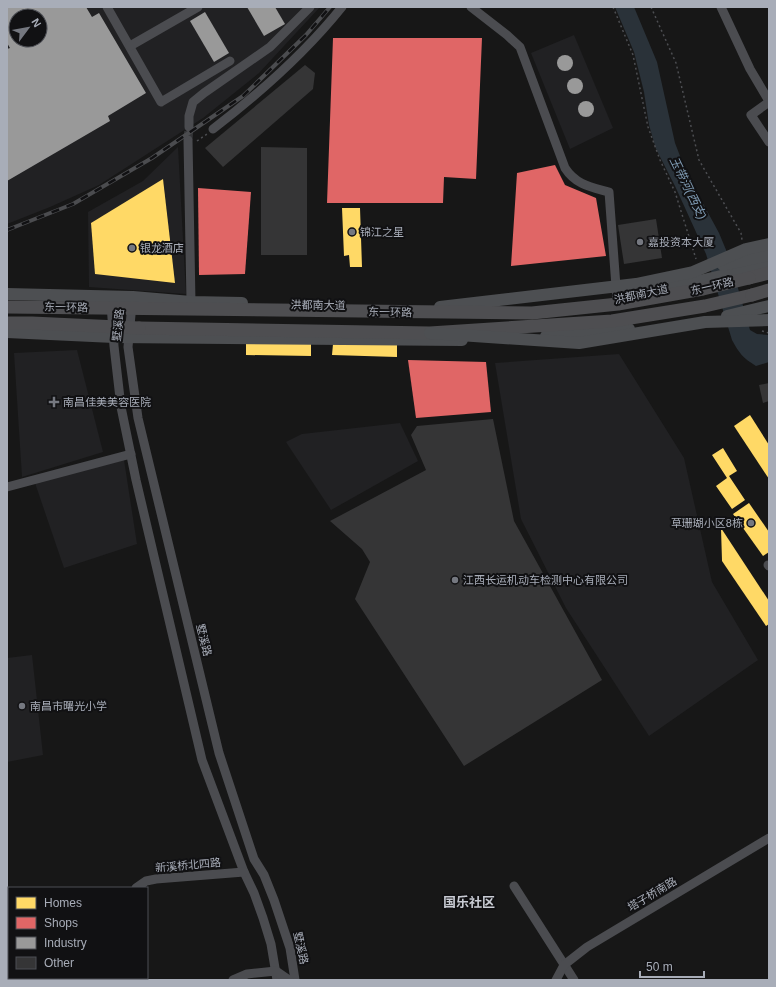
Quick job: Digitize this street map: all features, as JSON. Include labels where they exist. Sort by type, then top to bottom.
[{"type":"highway","name":"东一环路","points":[[7,307],[532,313],[602,306],[703,289],[769,273]]},
{"type":"highway","name":"东一环路","points":[[7,324],[32,323],[147,328],[430,332],[612,322],[704,306],[769,290]]},
{"type":"main road","points":[[693,272],[746,249],[769,244]]},
{"type":"main road","points":[[398,312],[636,284],[769,255]]},
{"type":"main road","name":"洪都南大道","points":[[7,294],[111,296],[191,302],[474,309],[556,306],[617,300],[769,264]]},
{"type":"main road","points":[[430,332],[578,343],[704,319],[766,303]]},
{"type":"main road","points":[[7,332],[114,337],[439,340],[564,336],[617,331],[704,319],[769,320]]},
{"type":"street","points":[[107,7],[162,102],[230,61]]},
{"type":"street","points":[[130,46],[198,7]]},
{"type":"street","points":[[189,127],[189,116],[193,102],[270,47],[310,7]]},
{"type":"street","points":[[214,129],[242,107],[286,68],[329,23],[342,7]]},
{"type":"street","points":[[471,7],[520,47],[565,168],[570,177],[583,184],[610,192],[617,300]]},
{"type":"street","points":[[721,7],[750,69],[769,101],[751,115],[769,142]]},
{"type":"street","points":[[188,143],[191,302]]},
{"type":"street","name":"墅溪路","points":[[111,296],[114,346],[121,407],[130,454],[202,760],[263,918],[271,944],[276,975]]},
{"type":"street","name":"墅溪路","points":[[133,297],[128,347],[138,418],[219,753],[254,859],[264,875],[290,948],[295,980]]},
{"type":"street","points":[[7,487],[130,454]]},
{"type":"street","name":"塔子桥南路","points":[[556,980],[564,965],[587,948],[769,838]]},
{"type":"street","name":"新溪桥北四路","points":[[137,887],[146,881],[156,878],[244,872]]},
{"type":"street","points":[[514,886],[574,980]]},
{"type":"street","points":[[233,980],[247,974],[276,975],[289,980]]},
{"type":"path","points":[[613,7],[633,55],[648,127],[660,160],[676,192],[696,260]]},
{"type":"path","points":[[651,7],[676,63],[699,160],[741,234],[742,241]]},
{"type":"path","points":[[188,143],[214,129]]},
{"type":"path","points":[[761,330],[769,333]]},
{"type":"shaded area","points":[[7,7],[320,7],[259,73],[203,118],[99,185],[7,224]]},
{"type":"shaded area","points":[[574,35],[613,128],[570,149],[531,53]]},
{"type":"shaded area","points":[[178,147],[186,294],[89,287],[88,212],[143,181]]},
{"type":"shaded area","name":"南昌佳美美容医院","points":[[77,350],[103,452],[22,477],[14,353]]},
{"type":"shaded area","points":[[619,354],[684,458],[712,582],[758,660],[649,736],[566,608],[521,519],[495,363]]},
{"type":"shaded area","points":[[400,423],[418,461],[331,510],[286,442],[302,434]]},
{"type":"shaded area","points":[[124,460],[137,544],[64,568],[35,483]]},
{"type":"shaded area","name":"南昌市曙光小学","points":[[32,655],[43,755],[7,762],[7,658]]},
{"type":"water","name":"玉带河(西支)","points":[[615,7],[634,7],[657,62],[675,143],[687,174],[719,233],[729,257],[750,330],[757,334],[769,335],[769,362],[756,366],[742,355],[732,340],[706,254],[675,186],[656,149],[649,125],[644,92],[634,52]]},
{"type":"building: Homes","name":"银龙酒店","points":[[163,179],[175,283],[95,274],[91,223]]},
{"type":"building: Homes","name":"锦江之星","points":[[342,208],[360,208],[362,267],[350,267],[349,255],[344,256]]},
{"type":"building: Homes","points":[[246,343],[311,344],[311,356],[246,355]]},
{"type":"building: Homes","points":[[333,344],[397,345],[397,357],[332,355]]},
{"type":"building: Homes","points":[[750,415],[769,445],[769,479],[734,426]]},
{"type":"building: Homes","points":[[723,448],[737,471],[729,476],[745,500],[732,509],[716,486],[727,478],[712,455]]},
{"type":"building: Homes","name":"草珊瑚小区8栋","points":[[749,503],[769,532],[769,552],[763,556],[733,514]]},
{"type":"building: Homes","points":[[721,528],[769,601],[769,624],[766,626],[722,561]]},
{"type":"building: Shops","points":[[333,38],[482,38],[476,179],[444,177],[443,203],[327,203]]},
{"type":"building: Shops","points":[[555,165],[565,185],[596,198],[606,256],[511,266],[517,173]]},
{"type":"building: Shops","points":[[198,188],[251,192],[245,274],[199,275]]},
{"type":"building: Shops","points":[[408,360],[486,362],[491,412],[416,418]]},
{"type":"building: Industry","points":[[7,7],[86,7],[92,17],[99,13],[146,93],[108,116],[110,121],[7,181],[7,49],[48,48],[48,8],[8,8],[8,45]]},
{"type":"building: Industry","points":[[247,7],[275,7],[285,24],[264,36]]},
{"type":"building: Industry","points":[[205,12],[229,53],[214,62],[190,21]]},
{"type":"building: Industry","points":[[565,55],[571,57],[573,63],[571,69],[565,71],[559,69],[557,63],[559,57]]},
{"type":"building: Industry","points":[[575,78],[581,80],[583,86],[581,92],[575,94],[569,92],[567,86],[569,80]]},
{"type":"building: Industry","points":[[586,101],[592,103],[594,109],[592,115],[586,117],[580,115],[578,109],[580,103]]},
{"type":"building: Other","points":[[305,65],[315,73],[313,89],[223,167],[205,148]]},
{"type":"building: Other","points":[[261,147],[307,148],[307,255],[261,255]]},
{"type":"building: Other","name":"嘉投资本大厦","points":[[656,219],[662,258],[624,264],[618,225]]},
{"type":"building: Other","points":[[769,383],[769,401],[763,403],[759,385]]},
{"type":"building: Other","name":"江西长运机动车检测中心有限公司","points":[[493,419],[514,521],[602,680],[464,766],[355,599],[370,562],[362,549],[330,521],[426,470],[411,435],[417,426]]},
{"type":"tunnel","points":[[188,140],[189,127]]},
{"type":"railway","points":[[7,230],[73,204],[152,158],[243,96],[306,35],[330,7]]},
{"type":"place","name":"锦江之星","points":[[352,232]]},
{"type":"place","name":"嘉投资本大厦","points":[[640,242]]},
{"type":"place","name":"银龙酒店","points":[[132,248]]},
{"type":"place","name":"南昌佳美美容医院","points":[[54,402]]},
{"type":"place","name":"草珊瑚小区8栋","points":[[751,523]]},
{"type":"place","name":"江西长运机动车检测中心有限公司","points":[[455,580]]},
{"type":"place","name":"南昌市曙光小学","points":[[22,706]]},
{"type":"district","name":"国乐社区","points":[[469,902]]}]
